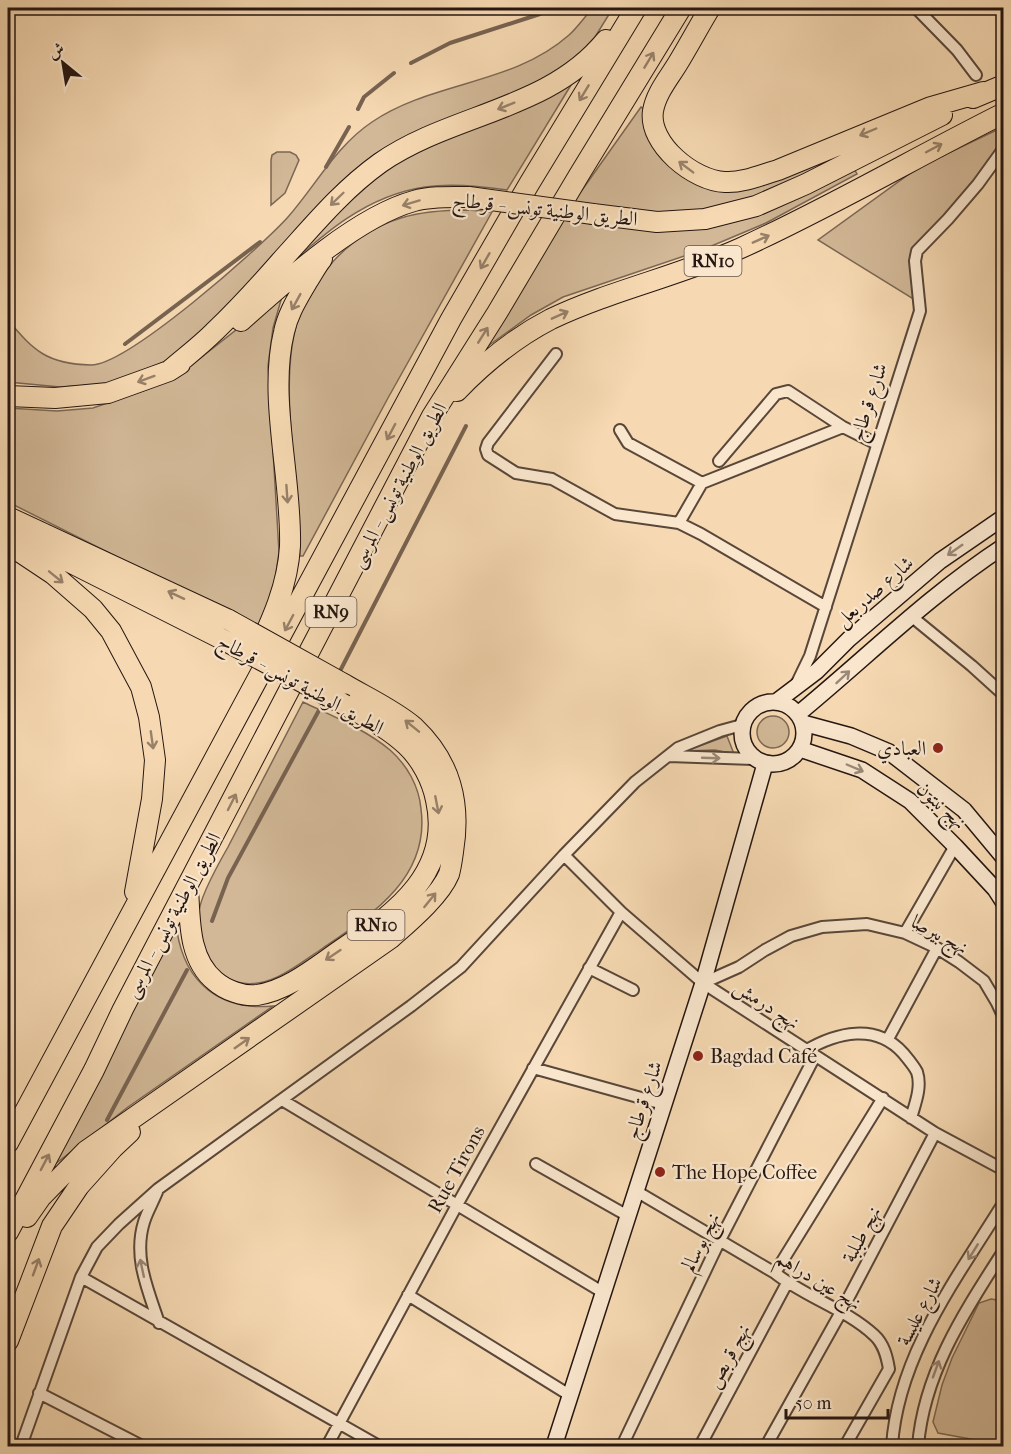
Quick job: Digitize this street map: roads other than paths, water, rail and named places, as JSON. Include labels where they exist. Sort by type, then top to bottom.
[{"type":"highway","points":[[169,371],[214,333],[328,207],[354,182],[382,162],[411,146],[518,101],[567,77],[592,57],[634,8]]},
{"type":"highway","name":"الطريق الوطنية تونس - المرسى","points":[[8,1143],[451,319],[634,8]]},
{"type":"highway","name":"الطريق الوطنية تونس - المرسى","points":[[8,1232],[432,416],[497,313],[681,8]]},
{"type":"highway","points":[[579,175],[707,13]]},
{"type":"highway","points":[[707,13],[657,97],[652,114],[665,147],[679,162],[697,175],[724,182],[753,178],[778,170],[931,107],[979,84]]},
{"type":"highway","name":"الطريق الوطنية تونس - قرطاج","points":[[8,396],[55,398],[108,393],[169,371],[219,339],[311,261],[343,238],[382,214],[414,201],[469,196],[657,222],[705,219],[756,206],[806,184],[979,84],[1004,85]]},
{"type":"highway","name":"RN10","points":[[432,416],[499,352],[548,321],[614,295],[705,264],[753,243],[1004,113]]},
{"type":"highway","points":[[235,723],[247,672],[275,612],[286,577],[290,546],[280,404],[280,356],[284,331],[292,307],[320,262],[343,238]]},
{"type":"highway","points":[[8,516],[229,620],[412,725],[432,746],[447,771],[457,811],[449,874],[421,911],[391,938],[86,1151],[41,1197],[8,1243]]},
{"type":"highway","name":"الطريق الوطنية تونس - قرطاج","points":[[8,531],[220,638],[380,724],[407,745],[422,764],[434,787],[440,814],[438,844],[427,871],[411,894],[379,924],[289,984],[256,995],[236,993],[215,981],[200,963],[191,937],[188,887]]},
{"type":"highway","points":[[8,544],[53,574],[93,609],[111,631],[141,687],[149,717],[155,760],[152,799],[131,912]]},
{"type":"highway","points":[[8,1341],[52,1226],[73,1194],[113,1148],[206,1068]]},
{"type":"street","points":[[916,8],[965,59],[979,84]]},
{"type":"street","name":"شارع قرطاج","points":[[793,690],[810,656],[920,311],[915,261],[917,251],[978,184],[1004,148]]},
{"type":"street","points":[[556,354],[488,443],[486,449],[488,455],[516,473],[552,479],[615,514],[679,523],[826,607]]},
{"type":"street","points":[[719,461],[776,394],[782,391],[788,391],[843,427],[877,444]]},
{"type":"street","points":[[679,523],[702,483],[843,427]]},
{"type":"street","points":[[620,430],[628,443],[702,483]]},
{"type":"street","name":"شارع صدربعل","points":[[776,702],[817,672],[856,632],[940,561],[1004,517]]},
{"type":"street","points":[[800,719],[911,616],[1002,549]]},
{"type":"street","points":[[911,616],[1004,695]]},
{"type":"street","points":[[669,756],[759,761],[775,765],[785,763],[800,749],[804,736],[800,719],[788,706],[776,702],[765,703],[755,707],[747,715],[742,725],[741,738],[745,749],[759,761]]},
{"type":"street","name":"نهج نبتون","points":[[800,719],[889,752],[964,810],[1004,858]]},
{"type":"street","points":[[21,1446],[81,1277],[97,1247],[119,1224],[158,1189],[282,1101],[461,967],[635,782],[686,745],[742,725]]},
{"type":"street","name":"نهج نبتون","points":[[800,749],[862,770],[910,801],[955,846],[1004,903]]},
{"type":"street","name":"شارع قرطاج","points":[[554,1446],[703,983],[759,761]]},
{"type":"street","points":[[904,933],[955,846]]},
{"type":"street","name":"نهج درمش","points":[[564,855],[621,912],[703,983],[935,1133],[1004,1170]]},
{"type":"street","name":"Rue Tirons","points":[[327,1446],[456,1205],[621,912]]},
{"type":"street","name":"نهج بيرصا","points":[[703,983],[739,967],[791,936],[822,927],[867,924],[904,933],[937,948],[984,981],[1004,1018]]},
{"type":"street","points":[[888,1039],[937,948]]},
{"type":"street","points":[[589,968],[633,990]]},
{"type":"street","points":[[810,1054],[818,1043],[844,1035],[868,1034],[888,1039],[917,1071],[917,1099],[911,1118]]},
{"type":"street","name":"نهج بوسالم","points":[[622,1446],[810,1054]]},
{"type":"street","points":[[533,1068],[663,1104]]},
{"type":"street","points":[[775,1273],[883,1098]]},
{"type":"street","points":[[282,1101],[604,1293]]},
{"type":"street","name":"نهج طبلبة","points":[[766,1446],[841,1312],[935,1133]]},
{"type":"street","points":[[536,1164],[628,1216]]},
{"type":"street","points":[[158,1189],[144,1223],[139,1259],[159,1323]]},
{"type":"street","name":"نهج عين دراهم","points":[[636,1191],[775,1273],[787,1283],[841,1312],[875,1336],[886,1353],[889,1369],[845,1446]]},
{"type":"street","name":"شارع عليسة","points":[[892,1446],[899,1396],[914,1357],[938,1309],[1004,1202]]},
{"type":"street","name":"شارع عليسة","points":[[918,1446],[926,1402],[936,1368],[953,1333],[1004,1250]]},
{"type":"street","points":[[81,1277],[379,1446]]},
{"type":"street","name":"نهج قربص","points":[[700,1446],[787,1283]]},
{"type":"street","points":[[408,1295],[571,1396]]},
{"type":"street","points":[[39,1394],[142,1446]]},
{"type":"waterway","points":[[411,63],[450,43],[540,14]]},
{"type":"waterway","points":[[358,109],[364,97],[394,73]]},
{"type":"waterway","points":[[326,167],[349,127]]},
{"type":"waterway","points":[[125,344],[260,242]]},
{"type":"waterway","points":[[339,673],[466,426]]},
{"type":"waterway","points":[[212,921],[228,878],[324,701]]},
{"type":"waterway","points":[[107,1120],[187,970]]},
{"type":"place","name":"العبادي","points":[[938,748]]},
{"type":"place","name":"Bagdad Café","points":[[698,1056]]},
{"type":"place","name":"The Hope Coffee","points":[[660,1172]]}]
